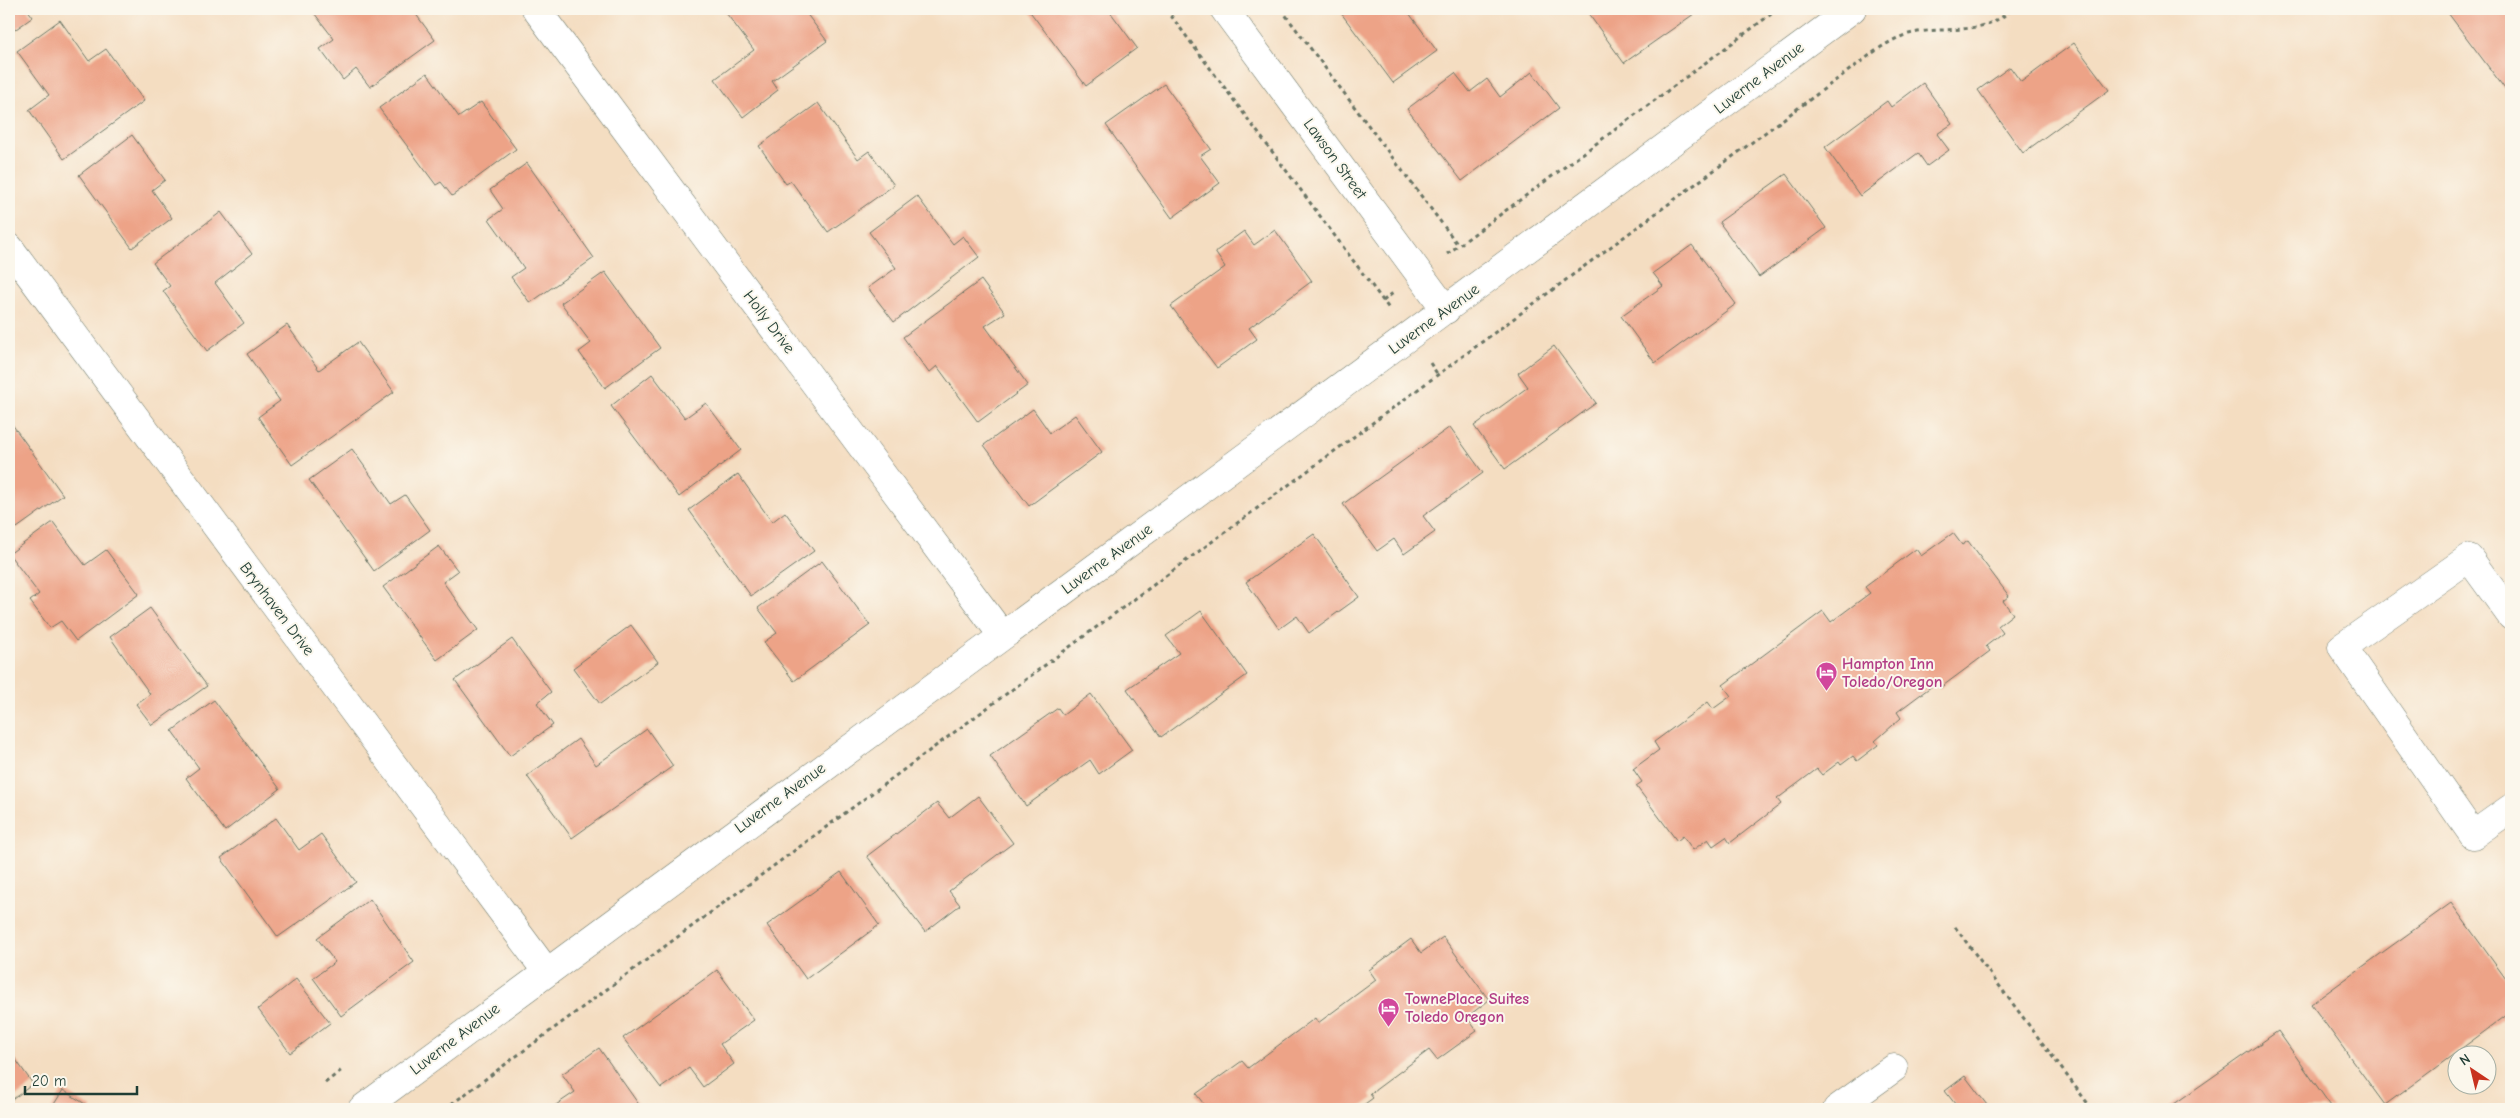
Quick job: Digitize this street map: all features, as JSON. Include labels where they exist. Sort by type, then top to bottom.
[{"type":"street","name":"Holly Drive","points":[[536,9],[1002,635]]},
{"type":"street","name":"Lawson Street","points":[[1224,9],[1446,310]]},
{"type":"street","name":"Luverne Avenue","points":[[362,1109],[546,971],[1410,337],[1852,9]]},
{"type":"street","name":"Brynhaven Drive","points":[[9,247],[546,971]]},
{"type":"street","points":[[2511,616],[2469,558],[2342,648],[2473,834],[2511,808]]},
{"type":"street","points":[[1836,1109],[1894,1068]]},
{"type":"path","points":[[1166,9],[1438,375]]},
{"type":"path","points":[[1281,9],[1458,245]]},
{"type":"path","points":[[1384,301],[1778,9]]},
{"type":"path","points":[[445,1109],[1885,44],[1918,32],[1953,31],[1983,25],[2012,9]]},
{"type":"path","points":[[1955,927],[2092,1109]]},
{"type":"path","points":[[324,1083],[343,1069]]},
{"type":"path","points":[[290,1109],[296,1104]]},
{"type":"building","points":[[9,9],[27,9],[33,17],[9,34]]},
{"type":"building","points":[[311,9],[412,9],[435,40],[370,87],[356,69],[343,80],[320,49],[334,39]]},
{"type":"building","points":[[723,9],[803,9],[827,41],[772,81],[778,90],[743,117],[715,79],[754,50]]},
{"type":"building","points":[[1028,9],[1108,9],[1137,48],[1086,86]]},
{"type":"building","points":[[1338,9],[1406,9],[1437,51],[1393,83]]},
{"type":"building","points":[[1585,9],[1701,9],[1624,63]]},
{"type":"building","points":[[2445,9],[2511,9],[2511,97]]},
{"type":"building","points":[[60,20],[89,61],[106,49],[144,101],[64,159],[29,110],[49,95],[17,51]]},
{"type":"building","points":[[2074,43],[2109,90],[2023,153],[1978,90],[2010,67],[2021,82]]},
{"type":"building","points":[[1532,72],[1559,108],[1462,181],[1407,109],[1455,73],[1470,92],[1487,79],[1500,97]]},
{"type":"building","points":[[427,73],[459,117],[481,102],[516,149],[452,196],[441,182],[436,185],[379,108]]},
{"type":"building","points":[[1923,83],[1952,124],[1937,134],[1949,150],[1927,166],[1918,153],[1860,196],[1825,147],[1887,101],[1891,107]]},
{"type":"building","points":[[1164,84],[1211,149],[1200,156],[1220,183],[1172,218],[1106,125]]},
{"type":"building","points":[[818,103],[858,159],[869,151],[894,185],[828,232],[791,181],[786,184],[759,146]]},
{"type":"building","points":[[132,135],[165,180],[152,190],[172,218],[132,248],[79,175]]},
{"type":"building","points":[[527,163],[594,258],[530,303],[511,277],[524,268],[489,219],[503,209],[490,190]]},
{"type":"building","points":[[1786,174],[1826,228],[1759,277],[1719,222]]},
{"type":"building","points":[[917,196],[953,244],[963,236],[979,257],[894,322],[868,288],[896,268],[869,232]]},
{"type":"building","points":[[221,212],[252,254],[215,283],[244,323],[207,351],[163,291],[170,286],[153,263]]},
{"type":"building","points":[[1275,230],[1312,281],[1249,328],[1257,339],[1217,368],[1171,306],[1225,267],[1215,252],[1244,231],[1254,245]]},
{"type":"building","points":[[1692,245],[1736,304],[1655,363],[1621,316],[1663,286],[1653,273]]},
{"type":"building","points":[[605,272],[660,348],[605,388],[579,352],[591,343],[561,303]]},
{"type":"building","points":[[981,280],[1005,313],[985,326],[1028,385],[978,422],[937,366],[929,373],[903,337]]},
{"type":"building","points":[[287,325],[319,370],[358,342],[394,392],[292,465],[258,417],[280,401],[247,354]]},
{"type":"building","points":[[1554,346],[1596,403],[1505,469],[1474,426],[1528,387],[1518,373]]},
{"type":"building","points":[[652,374],[685,418],[706,403],[741,450],[679,497],[611,406]]},
{"type":"building","points":[[1033,409],[1050,433],[1075,415],[1102,452],[1029,506],[984,445]]},
{"type":"building","points":[[9,420],[63,495],[17,528],[9,517]]},
{"type":"building","points":[[1450,427],[1483,473],[1423,516],[1435,532],[1404,554],[1394,539],[1377,551],[1343,504]]},
{"type":"building","points":[[352,449],[391,504],[405,495],[430,530],[374,571],[309,480]]},
{"type":"building","points":[[738,474],[772,522],[785,512],[814,551],[751,596],[689,510]]},
{"type":"building","points":[[53,522],[85,565],[106,550],[139,594],[76,641],[61,621],[50,628],[30,601],[39,594],[9,554]]},
{"type":"building","name":"Hampton Inn Toledo/Oregon","points":[[1953,533],[1962,545],[1968,541],[2009,596],[2003,601],[2013,614],[1998,626],[2003,633],[1986,646],[1990,651],[1940,688],[1936,683],[1897,712],[1901,718],[1875,741],[1878,745],[1857,761],[1853,756],[1841,765],[1839,762],[1822,775],[1817,769],[1777,799],[1781,804],[1730,843],[1726,837],[1713,846],[1708,839],[1693,850],[1683,836],[1677,841],[1636,786],[1642,782],[1633,769],[1659,750],[1654,742],[1708,702],[1713,709],[1731,696],[1723,685],[1823,611],[1831,622],[1870,593],[1865,587],[1916,549],[1921,556]]},
{"type":"building","points":[[1314,534],[1359,597],[1309,633],[1297,616],[1279,629],[1246,582]]},
{"type":"building","points":[[439,546],[458,571],[443,582],[478,630],[437,660],[383,587]]},
{"type":"building","points":[[822,561],[870,625],[794,681],[764,642],[777,633],[758,608]]},
{"type":"building","points":[[150,608],[207,686],[152,725],[136,704],[150,694],[110,637]]},
{"type":"building","points":[[1201,611],[1247,675],[1161,737],[1127,689],[1179,653],[1166,636]]},
{"type":"building","points":[[631,625],[658,662],[600,704],[573,668]]},
{"type":"building","points":[[512,639],[551,692],[537,703],[553,725],[510,756],[455,680]]},
{"type":"building","points":[[1091,694],[1132,750],[1099,774],[1090,760],[1026,806],[990,756],[1058,708],[1063,715]]},
{"type":"building","points":[[214,700],[280,789],[225,831],[186,778],[199,768],[172,731]]},
{"type":"building","points":[[647,729],[673,766],[572,838],[527,776],[578,739],[596,765]]},
{"type":"building","points":[[978,796],[1013,843],[949,891],[960,905],[925,932],[867,856],[937,803],[949,818]]},
{"type":"building","points":[[276,818],[299,850],[321,834],[356,882],[278,937],[221,858]]},
{"type":"building","points":[[841,872],[879,925],[806,979],[767,925]]},
{"type":"building","points":[[370,899],[414,962],[341,1016],[313,978],[335,962],[317,938]]},
{"type":"building","points":[[2451,903],[2511,986],[2511,1012],[2465,1046],[2448,1046],[2448,1058],[2385,1105],[2311,1004]]},
{"type":"building","name":"TownePlace Suites Toledo Oregon","points":[[1443,937],[1489,1000],[1467,1017],[1477,1031],[1437,1060],[1429,1050],[1370,1094],[1373,1098],[1358,1109],[1201,1109],[1199,1106],[1203,1103],[1196,1094],[1242,1061],[1248,1068],[1315,1018],[1318,1023],[1376,980],[1369,970],[1411,939],[1421,953]]},
{"type":"building","points":[[717,970],[754,1020],[720,1044],[734,1064],[703,1087],[689,1068],[661,1088],[623,1038]]},
{"type":"building","points":[[296,979],[330,1023],[290,1053],[258,1009]]},
{"type":"building","points":[[2278,1031],[2333,1109],[2167,1109]]},
{"type":"building","points":[[599,1048],[642,1109],[550,1109],[575,1092],[562,1074]]},
{"type":"building","points":[[9,1050],[33,1084],[9,1102]]},
{"type":"building","points":[[1965,1076],[1990,1109],[1959,1109],[1945,1091]]},
{"type":"building","points":[[63,1090],[93,1109],[51,1109]]},
{"type":"place","name":"Hampton Inn Toledo/Oregon","points":[[1826,692]]},
{"type":"place","name":"TownePlace Suites Toledo Oregon","points":[[1389,1027]]}]
